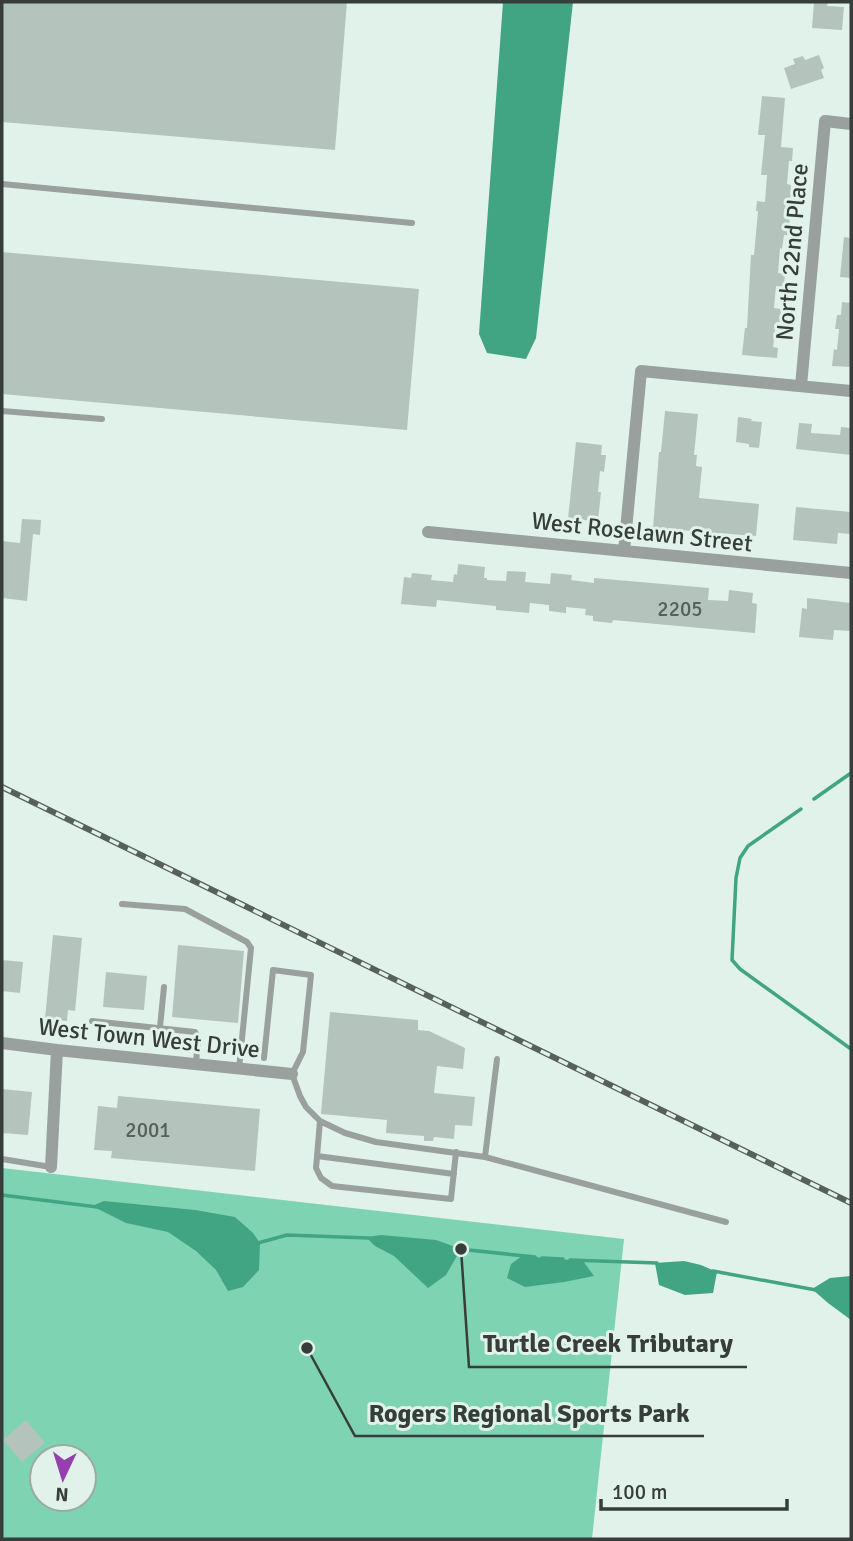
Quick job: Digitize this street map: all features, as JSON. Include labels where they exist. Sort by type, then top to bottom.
[{"type":"street","name":"North 22nd Place","points":[[801,386],[825,121],[851,124]]},
{"type":"street","points":[[624,551],[641,370],[851,391]]},
{"type":"street","name":"West Roselawn Street","points":[[428,532],[851,573]]},
{"type":"street","name":"West Town West Drive","points":[[2,1043],[292,1074]]},
{"type":"street","points":[[51,1167],[57,1050]]},
{"type":"lane","points":[[2,184],[411,223]]},
{"type":"lane","points":[[2,411],[102,419]]},
{"type":"lane","points":[[122,904],[185,909],[247,942],[251,948],[239,1069]]},
{"type":"lane","points":[[264,1058],[273,970],[312,975],[303,1052],[292,1074],[306,1107],[320,1121],[345,1133],[376,1142],[485,1157],[726,1222]]},
{"type":"lane","points":[[160,1027],[163,988]]},
{"type":"lane","points":[[92,1021],[195,1032],[198,1036],[196,1064]]},
{"type":"lane","points":[[485,1157],[497,1059]]},
{"type":"lane","points":[[320,1121],[316,1168],[321,1178],[332,1186],[451,1199],[456,1153]]},
{"type":"lane","points":[[317,1156],[454,1174]]},
{"type":"lane","points":[[2,1159],[51,1167]]},
{"type":"shaded area","points":[[503,2],[573,2],[536,338],[526,359],[487,353],[479,334]]},
{"type":"shaded area","points":[[2,1168],[624,1239],[592,1539],[2,1539]]},
{"type":"shaded area","points":[[104,1201],[235,1217],[260,1243],[259,1270],[243,1287],[228,1291],[216,1270],[196,1251],[168,1232],[126,1223],[92,1206]]},
{"type":"shaded area","points":[[381,1235],[436,1240],[461,1249],[446,1275],[428,1288],[394,1256],[375,1246],[366,1237]]},
{"type":"shaded area","points":[[522,1256],[583,1261],[594,1276],[525,1287],[507,1278],[511,1264]]},
{"type":"shaded area","points":[[684,1261],[717,1272],[713,1293],[685,1295],[659,1285],[655,1263]]},
{"type":"shaded area","points":[[851,1276],[851,1320],[812,1289],[830,1278]]},
{"type":"building","points":[[2,2],[347,2],[335,150],[2,122]]},
{"type":"building","points":[[814,2],[828,2],[827,6],[844,7],[842,30],[812,28]]},
{"type":"building","points":[[819,55],[824,68],[821,70],[824,78],[791,89],[784,68],[795,64],[793,59],[803,56],[805,60]]},
{"type":"building","points":[[762,96],[785,98],[781,147],[793,148],[787,184],[791,185],[789,235],[784,235],[782,249],[780,248],[778,273],[785,274],[784,287],[776,286],[774,308],[781,309],[780,322],[776,322],[773,347],[778,348],[777,358],[742,355],[747,328],[757,201],[765,202],[767,175],[761,175],[765,135],[758,135]]},
{"type":"building","points":[[844,237],[851,238],[851,278],[840,277]]},
{"type":"building","points":[[2,252],[419,289],[407,430],[2,394]]},
{"type":"building","points":[[842,302],[851,303],[851,367],[832,366],[834,349],[837,350],[837,315],[841,315]]},
{"type":"building","points":[[665,411],[698,414],[694,455],[697,455],[696,466],[702,467],[699,498],[759,504],[756,536],[653,528]]},
{"type":"building","points":[[738,417],[762,422],[759,448],[736,442]]},
{"type":"building","points":[[799,423],[812,424],[811,433],[840,435],[841,427],[851,428],[851,455],[796,449]]},
{"type":"building","points":[[576,442],[602,445],[601,455],[606,455],[604,472],[600,471],[598,521],[568,519]]},
{"type":"building","points":[[796,507],[851,512],[851,534],[838,533],[837,544],[793,540]]},
{"type":"building","points":[[22,519],[41,520],[40,535],[33,534],[27,601],[2,598],[2,541],[20,543]]},
{"type":"building","points":[[458,564],[485,567],[484,578],[487,580],[506,581],[507,571],[526,572],[525,582],[550,584],[551,573],[572,575],[571,580],[594,583],[594,578],[709,588],[708,600],[728,601],[729,590],[753,593],[752,603],[757,604],[755,633],[613,620],[612,623],[593,621],[593,616],[585,615],[586,609],[566,607],[566,613],[549,611],[549,605],[530,603],[529,613],[496,610],[496,606],[437,600],[436,607],[401,604],[404,577],[411,578],[412,573],[432,575],[431,580],[453,582]]},
{"type":"building","points":[[807,598],[851,603],[851,631],[834,630],[833,640],[799,637],[802,608],[807,609]]},
{"type":"building","points":[[53,935],[82,938],[75,1011],[68,1010],[67,1021],[45,1019]]},
{"type":"building","points":[[178,945],[244,951],[238,1023],[172,1017]]},
{"type":"building","points":[[2,960],[23,962],[20,993],[2,991]]},
{"type":"building","points":[[106,972],[147,976],[144,1010],[103,1007]]},
{"type":"building","points":[[330,1012],[418,1020],[418,1030],[429,1031],[465,1048],[463,1069],[437,1066],[434,1093],[475,1097],[472,1126],[455,1125],[454,1139],[434,1137],[433,1141],[424,1141],[424,1136],[386,1133],[387,1120],[321,1114]]},
{"type":"building","points":[[2,1089],[32,1092],[28,1135],[2,1133]]},
{"type":"building","points":[[118,1096],[260,1109],[255,1171],[111,1158],[112,1151],[94,1150],[98,1106],[117,1108]]},
{"type":"building","points":[[26,1420],[45,1443],[28,1443],[28,1457],[22,1462],[3,1440]]},
{"type":"waterway","points":[[814,799],[851,773]]},
{"type":"waterway","points":[[801,809],[748,846],[740,858],[736,878],[732,960],[740,969],[851,1049]]},
{"type":"waterway","points":[[2,1195],[97,1207]]},
{"type":"waterway","points":[[258,1243],[287,1235],[368,1238]]},
{"type":"waterway","points":[[459,1249],[535,1257]]},
{"type":"waterway","points":[[542,1258],[563,1259]]},
{"type":"waterway","points":[[570,1260],[657,1263]]},
{"type":"waterway","points":[[713,1271],[816,1290]]},
{"type":"railway","points":[[2,787],[851,1203]]},
{"type":"place","name":"Turtle Creek Tributary","points":[[461,1249]]},
{"type":"place","name":"Rogers Regional Sports Park","points":[[307,1348]]}]
